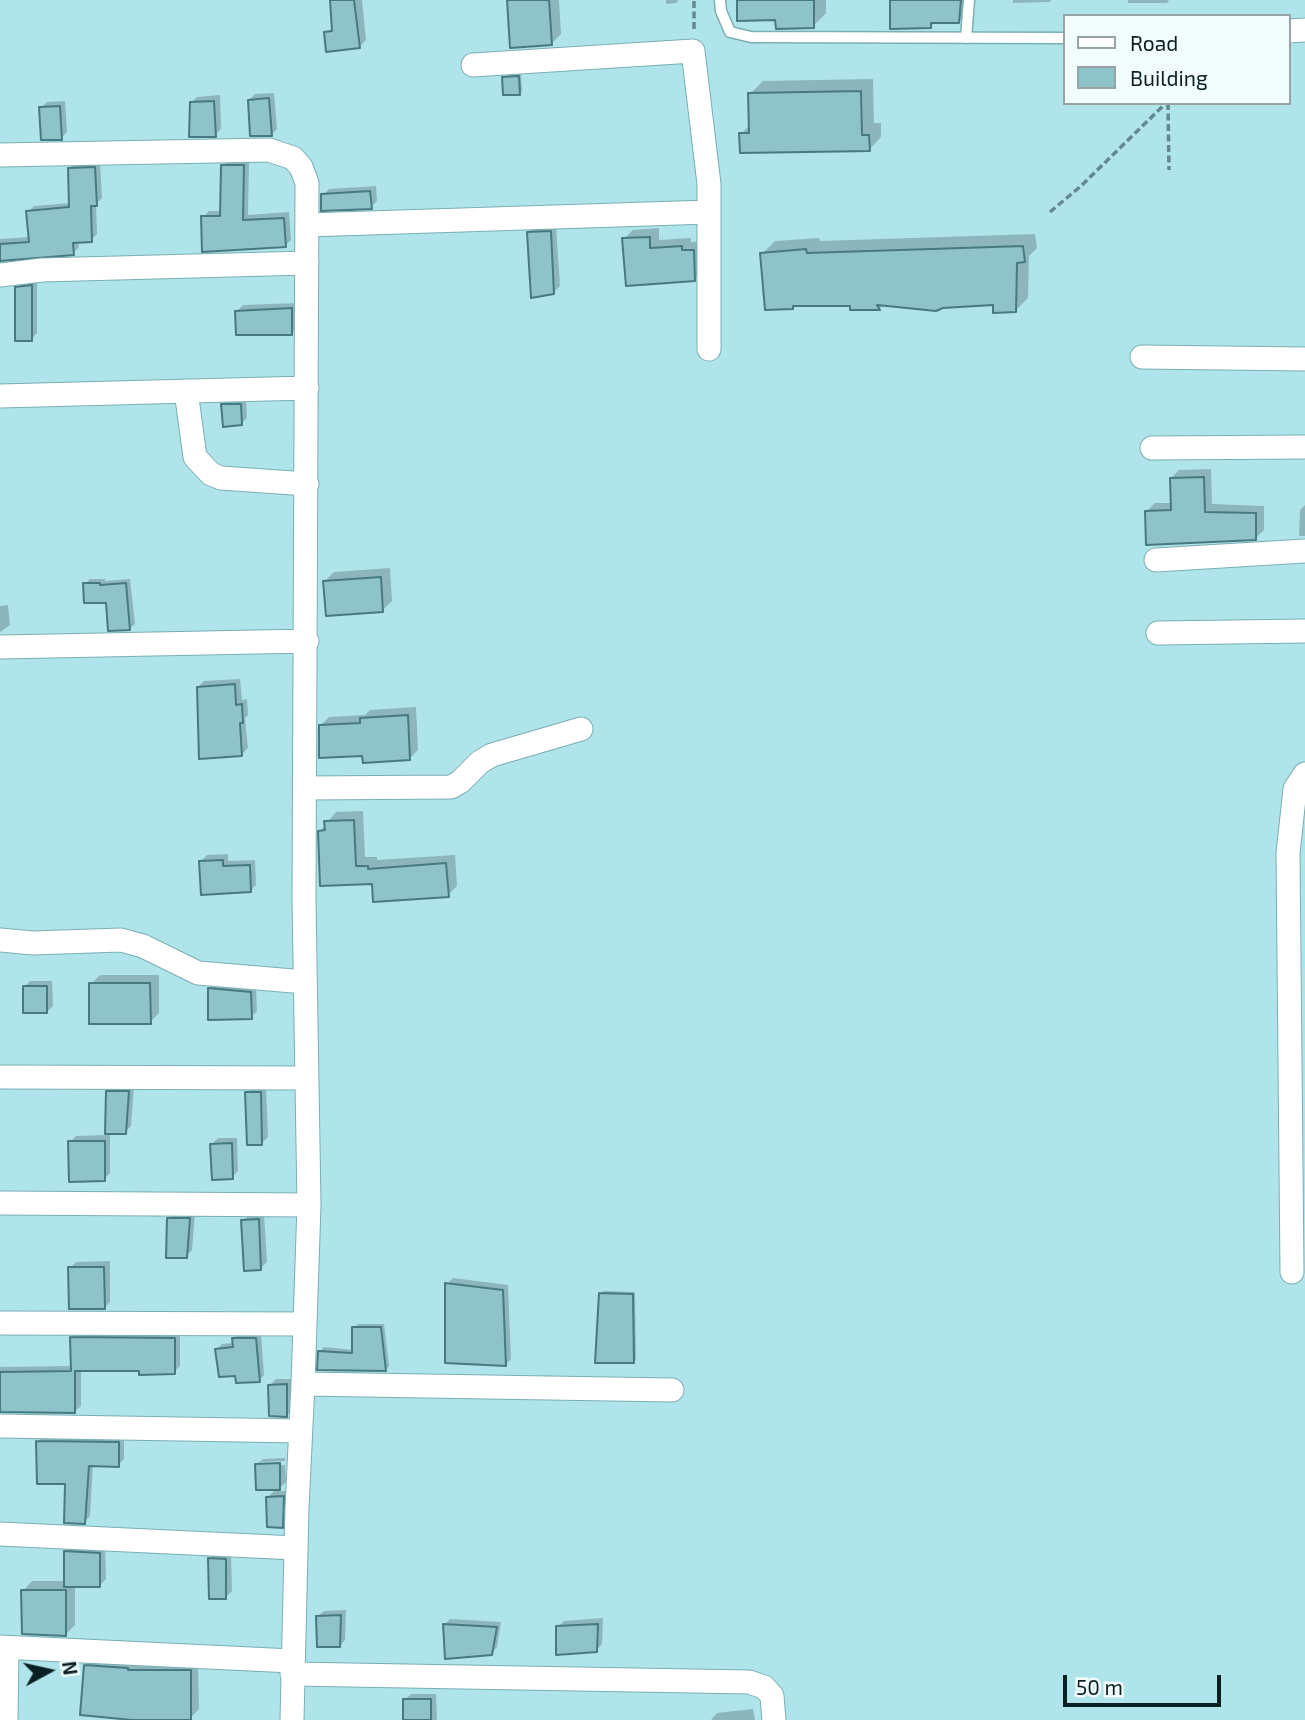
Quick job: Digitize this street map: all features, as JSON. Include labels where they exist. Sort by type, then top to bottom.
[{"type":"street","points":[[473,65],[693,51],[709,184],[709,349]]},
{"type":"street","points":[[0,155],[276,151],[293,158],[301,167],[307,183],[305,982],[309,1205],[292,1720]]},
{"type":"street","points":[[307,225],[709,212]]},
{"type":"street","points":[[0,275],[43,270],[307,263]]},
{"type":"street","points":[[1142,357],[1305,359]]},
{"type":"street","points":[[0,396],[307,388]]},
{"type":"street","points":[[186,391],[195,457],[211,474],[221,478],[307,484]]},
{"type":"street","points":[[1152,448],[1305,447]]},
{"type":"street","points":[[1156,561],[1305,551]]},
{"type":"street","points":[[1158,633],[1305,631]]},
{"type":"street","points":[[0,647],[307,641]]},
{"type":"street","points":[[306,788],[451,787],[492,755],[581,729]]},
{"type":"street","points":[[1292,1272],[1295,789],[1305,774]]},
{"type":"street","points":[[0,940],[33,943],[121,940],[143,946],[198,973],[305,982]]},
{"type":"street","points":[[0,1077],[306,1078]]},
{"type":"street","points":[[0,1203],[309,1205]]},
{"type":"street","points":[[0,1323],[305,1324]]},
{"type":"street","points":[[303,1384],[672,1390]]},
{"type":"street","points":[[0,1426],[300,1431]]},
{"type":"street","points":[[0,1534],[296,1548]]},
{"type":"street","points":[[6,1720],[3,1647],[292,1667],[749,1682],[764,1686],[772,1696],[774,1720]]},
{"type":"lane","points":[[720,0],[721,11],[730,32],[751,37],[1064,38]]},
{"type":"lane","points":[[966,38],[969,0]]},
{"type":"path","points":[[693,51],[694,0]]},
{"type":"path","points":[[1050,212],[1165,105]]},
{"type":"path","points":[[1167,105],[1168,170]]},
{"type":"building","points":[[330,0],[354,0],[360,48],[326,52],[324,32],[332,31]]},
{"type":"building","points":[[507,0],[549,0],[552,45],[510,48]]},
{"type":"building","points":[[737,0],[814,0],[814,28],[776,29],[775,20],[737,21]]},
{"type":"building","points":[[890,0],[961,0],[959,23],[931,23],[931,28],[890,29]]},
{"type":"building","points":[[519,76],[520,95],[503,95],[502,77]]},
{"type":"building","points":[[861,91],[862,135],[869,135],[870,151],[740,153],[739,133],[749,133],[748,93]]},
{"type":"building","points":[[269,98],[272,136],[250,136],[248,100]]},
{"type":"building","points":[[214,101],[216,137],[189,137],[190,102]]},
{"type":"building","points":[[60,106],[62,140],[41,140],[39,107]]},
{"type":"building","points":[[221,165],[244,165],[243,220],[284,218],[286,247],[202,252],[201,216],[220,216]]},
{"type":"building","points":[[95,167],[97,206],[91,206],[92,242],[73,243],[74,255],[0,261],[0,244],[29,242],[26,211],[69,207],[68,168]]},
{"type":"building","points":[[370,191],[372,209],[321,211],[321,194]]},
{"type":"building","points":[[551,231],[554,294],[531,298],[527,232]]},
{"type":"building","points":[[650,237],[650,248],[682,246],[682,250],[694,250],[695,281],[626,286],[622,238]]},
{"type":"building","points":[[1023,246],[1025,262],[1017,263],[1016,312],[993,313],[993,305],[943,308],[936,311],[877,305],[880,310],[850,310],[850,306],[793,306],[793,309],[765,310],[760,253],[806,249],[807,253]]},
{"type":"building","points":[[32,285],[32,341],[15,341],[15,287]]},
{"type":"building","points":[[292,308],[292,335],[236,335],[235,311]]},
{"type":"building","points":[[221,404],[241,404],[242,425],[223,427]]},
{"type":"building","points":[[1204,477],[1205,512],[1256,513],[1256,540],[1146,545],[1145,511],[1171,510],[1170,478]]},
{"type":"building","points":[[381,577],[383,612],[326,616],[323,581]]},
{"type":"building","points":[[83,583],[126,583],[130,630],[108,631],[106,603],[84,603]]},
{"type":"building","points":[[235,684],[236,705],[242,704],[242,756],[199,759],[197,687]]},
{"type":"building","points":[[408,715],[410,760],[363,763],[362,756],[319,758],[319,725],[360,723],[360,718]]},
{"type":"building","points":[[354,820],[356,866],[368,866],[368,869],[446,863],[449,897],[373,902],[372,884],[320,886],[318,831],[325,830],[324,821]]},
{"type":"building","points":[[223,860],[223,866],[250,865],[251,892],[201,895],[199,861]]},
{"type":"building","points":[[89,983],[150,983],[151,1024],[89,1024]]},
{"type":"building","points":[[23,986],[47,986],[47,1013],[23,1013]]},
{"type":"building","points":[[208,988],[251,992],[252,1019],[208,1020]]},
{"type":"building","points":[[106,1091],[129,1091],[126,1134],[105,1134]]},
{"type":"building","points":[[245,1092],[261,1092],[262,1145],[247,1145]]},
{"type":"building","points":[[68,1141],[105,1141],[105,1181],[69,1182]]},
{"type":"building","points":[[232,1143],[233,1179],[212,1180],[210,1144]]},
{"type":"building","points":[[167,1218],[190,1218],[187,1258],[166,1258]]},
{"type":"building","points":[[259,1219],[261,1270],[244,1271],[241,1220]]},
{"type":"building","points":[[68,1267],[104,1267],[105,1309],[69,1309]]},
{"type":"building","points":[[445,1283],[503,1290],[506,1366],[445,1363]]},
{"type":"building","points":[[599,1293],[633,1294],[634,1363],[595,1363]]},
{"type":"building","points":[[352,1327],[381,1327],[386,1371],[317,1370],[318,1351],[352,1353]]},
{"type":"building","points":[[70,1337],[175,1338],[175,1374],[75,1371],[75,1413],[0,1412],[0,1372],[71,1371]]},
{"type":"building","points":[[232,1338],[256,1338],[260,1382],[236,1383],[235,1376],[219,1377],[215,1349],[233,1347]]},
{"type":"building","points":[[287,1384],[287,1417],[269,1416],[268,1385]]},
{"type":"building","points":[[36,1441],[119,1442],[119,1467],[89,1466],[85,1524],[64,1523],[65,1484],[37,1484]]},
{"type":"building","points":[[280,1463],[280,1490],[256,1490],[255,1464]]},
{"type":"building","points":[[284,1496],[283,1528],[267,1527],[266,1497]]},
{"type":"building","points":[[64,1551],[100,1553],[100,1587],[64,1587]]},
{"type":"building","points":[[208,1558],[226,1559],[226,1599],[209,1599]]},
{"type":"building","points":[[21,1590],[66,1590],[66,1636],[22,1634]]},
{"type":"building","points":[[341,1615],[340,1647],[317,1647],[316,1616]]},
{"type":"building","points":[[443,1624],[497,1627],[492,1655],[445,1659]]},
{"type":"building","points":[[598,1624],[597,1652],[556,1655],[556,1626]]},
{"type":"building","points":[[84,1665],[128,1670],[191,1670],[191,1720],[132,1720],[80,1715]]},
{"type":"building","points":[[403,1699],[431,1699],[431,1720],[403,1720]]}]
